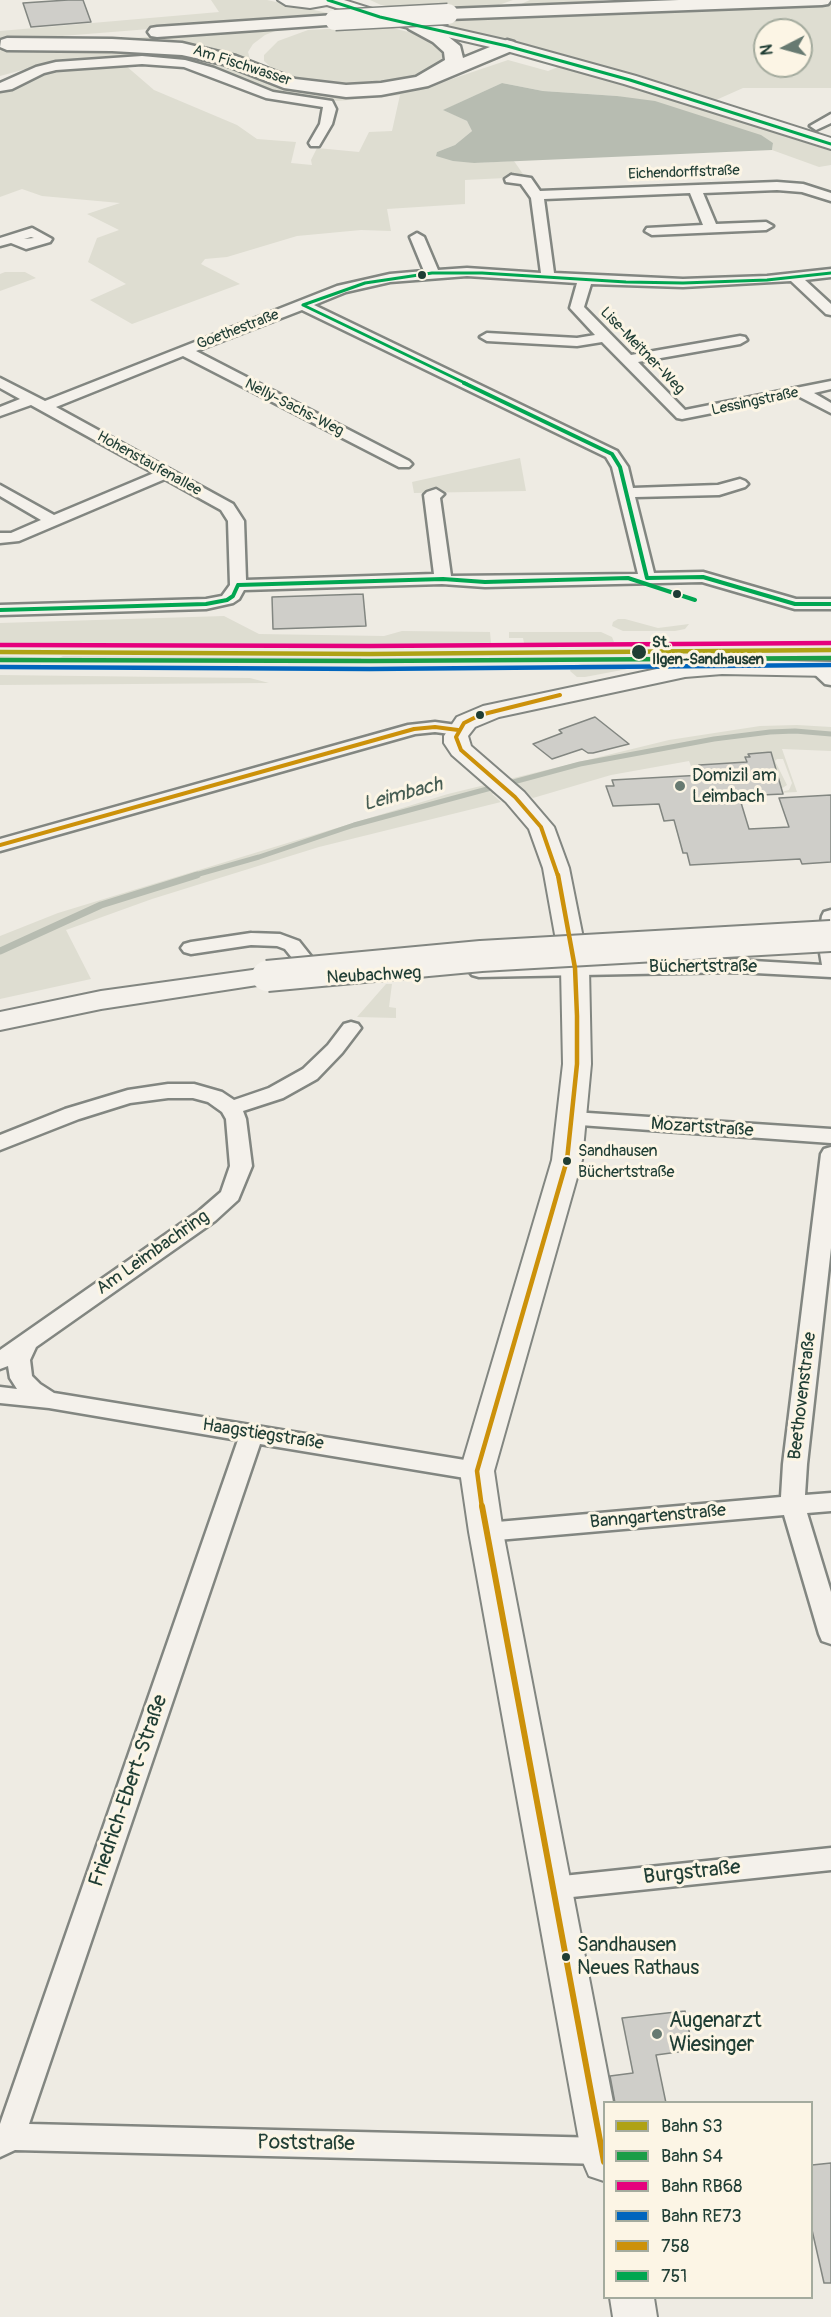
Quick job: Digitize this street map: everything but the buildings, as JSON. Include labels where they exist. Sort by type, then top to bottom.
[{"type":"main road","points":[[448,14],[494,10],[519,0]]},
{"type":"main road","points":[[609,0],[688,4]]},
{"type":"main road","points":[[3,44],[328,20],[822,0]]},
{"type":"main road","points":[[270,76],[254,60],[255,47],[277,32],[328,20]]},
{"type":"main road","points":[[416,25],[439,38],[453,50],[454,62],[430,79]]},
{"type":"main road","points":[[3,44],[182,49],[229,60],[303,87],[346,91],[397,87],[430,79],[507,46]]},
{"type":"street","points":[[286,0],[310,3],[328,0],[380,16],[507,46],[630,80],[831,144]]},
{"type":"street","name":"Am Fischwasser","points":[[0,87],[8,86],[40,70],[56,66],[142,60],[185,64],[210,71],[270,95],[328,104],[330,108],[326,124],[315,143]]},
{"type":"street","points":[[816,126],[831,118]]},
{"type":"street","points":[[511,179],[527,181],[530,189],[538,196],[548,277]]},
{"type":"street","name":"Eichendorffstraße","points":[[538,196],[786,186],[811,190],[831,197]]},
{"type":"street","points":[[695,189],[711,228]]},
{"type":"street","points":[[652,231],[766,226]]},
{"type":"street","points":[[417,237],[432,273]]},
{"type":"street","name":"Goethestraße","points":[[0,412],[38,403],[365,283],[432,273],[467,272],[585,280],[683,283],[794,278],[831,273]]},
{"type":"street","points":[[794,278],[831,311]]},
{"type":"street","name":"Lise-Meitner-Weg","points":[[585,280],[577,309],[679,413]]},
{"type":"street","points":[[303,304],[612,454],[619,462],[647,578]]},
{"type":"street","points":[[487,337],[577,342],[605,337]]},
{"type":"street","points":[[627,360],[740,340]]},
{"type":"street","name":"Nelly-Sachs-Weg","points":[[184,351],[404,464]]},
{"type":"street","name":"Hohenstaufenallee","points":[[0,382],[221,503],[234,515],[236,521],[238,585]]},
{"type":"street","name":"Lessingstraße","points":[[679,413],[690,416],[831,385]]},
{"type":"street","points":[[802,392],[831,409]]},
{"type":"street","points":[[0,538],[13,538],[166,473]]},
{"type":"street","points":[[626,493],[719,490],[740,484]]},
{"type":"street","points":[[0,490],[53,521]]},
{"type":"street","points":[[436,494],[432,495],[442,579]]},
{"type":"street","points":[[0,610],[218,603],[233,596],[238,585],[442,579],[485,582],[703,576],[795,604],[831,604]]},
{"type":"street","points":[[603,2151],[486,1532],[477,1471],[567,1160],[577,1065],[575,968],[566,911],[549,847],[541,827],[511,794],[459,748],[456,739],[458,730],[471,719],[492,711],[685,670],[722,667],[826,673]]},
{"type":"street","points":[[0,845],[414,729],[458,730]]},
{"type":"street","points":[[831,916],[828,941],[831,963]]},
{"type":"street","points":[[0,1021],[101,1000],[267,976],[481,956],[831,936]]},
{"type":"street","name":"Neubachweg","points":[[191,948],[251,939],[280,940],[292,945],[298,951],[318,979],[330,981],[433,973],[575,968]]},
{"type":"street","name":"Büchertstraße","points":[[575,968],[736,966],[831,971]]},
{"type":"street","points":[[0,1143],[72,1114],[128,1097],[168,1091],[194,1091],[215,1097],[231,1108],[276,1093],[310,1074],[335,1049],[351,1028]]},
{"type":"street","name":"Am Leimbachring","points":[[0,1361],[207,1216],[230,1194],[241,1166],[236,1119],[231,1108]]},
{"type":"street","name":"Mozartstraße","points":[[573,1119],[831,1136]]},
{"type":"street","name":"Beethovenstraße","points":[[831,1154],[822,1307],[795,1464],[794,1505],[831,1634]]},
{"type":"street","name":"Haagstiegstraße","points":[[27,1341],[19,1360],[21,1378],[32,1390],[49,1400]]},
{"type":"street","name":"Haagstiegstraße","points":[[0,1395],[49,1400],[477,1471]]},
{"type":"street","name":"Friedrich-Ebert-Straße","points":[[5,2140],[252,1434]]},
{"type":"street","name":"Banngartenstraße","points":[[486,1532],[831,1502]]},
{"type":"street","name":"Burgstraße","points":[[553,1888],[831,1859]]},
{"type":"street","name":"Poststraße","points":[[5,2140],[603,2156]]},
{"type":"street","points":[[632,2299],[635,2317]]},
{"type":"shaded area","points":[[211,0],[267,0],[342,16],[0,41],[0,31],[219,12]]},
{"type":"shaded area","points":[[370,0],[513,0],[490,8],[423,12],[381,5]]},
{"type":"shaded area","points":[[530,0],[597,0],[616,3],[512,8]]},
{"type":"shaded area","points":[[831,4],[831,88],[743,88],[716,100],[636,74],[631,77],[447,29],[445,21],[565,13]]},
{"type":"shaded area","points":[[385,26],[432,40],[448,56],[444,66],[428,76],[363,88],[283,78],[264,61],[264,55],[278,41],[308,30]]},
{"type":"shaded area","points":[[283,28],[265,35],[253,44],[248,52],[250,59],[247,65],[232,58],[71,42]]},
{"type":"shaded area","points":[[19,48],[159,50],[223,62],[287,88],[313,94],[336,95],[378,93],[440,83],[508,60],[548,71],[558,67],[663,96],[831,151],[831,165],[819,167],[772,150],[773,143],[617,96],[543,91],[502,83],[444,110],[467,121],[472,131],[455,145],[437,152],[474,163],[514,161],[525,177],[465,180],[465,204],[387,209],[391,231],[361,230],[297,236],[227,257],[205,259],[201,264],[240,284],[132,324],[90,300],[126,284],[88,262],[97,238],[119,230],[87,214],[120,203],[42,196],[22,189],[0,197],[0,84],[54,70],[125,65],[154,90],[237,125],[257,139],[296,142],[291,163],[312,165],[311,160],[317,148],[359,152],[369,132],[392,131],[400,95],[338,101],[290,96],[266,91],[203,64],[164,58],[122,58],[41,65],[0,76],[0,50]]},
{"type":"shaded area","points":[[502,83],[543,91],[655,101],[761,135],[773,143],[772,150],[474,163],[453,161],[436,156],[437,152],[455,145],[472,131],[467,121],[443,110]]},
{"type":"shaded area","points":[[25,272],[36,278],[0,291],[0,274]]},
{"type":"shaded area","points":[[520,458],[526,491],[414,493],[412,482]]},
{"type":"shaded area","points":[[224,616],[259,634],[384,636],[402,631],[490,632],[491,643],[524,643],[523,638],[509,638],[509,632],[601,632],[612,637],[614,642],[490,645],[0,643],[0,623]]},
{"type":"shaded area","points":[[618,619],[658,628],[689,624],[685,629],[675,631],[623,631],[612,626],[613,622]]},
{"type":"shaded area","points":[[0,656],[361,658],[363,662],[348,662],[347,659],[340,661],[7,660],[0,662]]},
{"type":"shaded area","points":[[659,663],[585,677],[577,677],[570,671],[572,667],[581,664]]},
{"type":"shaded area","points":[[0,675],[250,678],[269,683],[0,685]]},
{"type":"shaded area","points":[[760,726],[831,727],[831,751],[782,749],[797,792],[777,793],[789,790],[792,783],[783,759],[777,759],[775,761],[787,785],[778,791],[781,785],[771,752],[749,754],[750,757],[745,757],[747,762],[691,766],[689,761],[611,775],[533,798],[521,788],[492,794],[501,802],[319,847],[152,899],[66,930],[91,979],[0,999],[0,936],[58,913],[448,794],[669,740]]},
{"type":"shaded area","points":[[386,984],[392,984],[389,1007],[396,1008],[396,1018],[357,1017]]},
{"type":"waterway","name":"Leimbach","points":[[192,876],[259,857],[354,825],[580,764],[714,739],[770,732],[795,731],[831,734]]},
{"type":"waterway","name":"Leimbach","points":[[0,951],[101,905],[197,875]]},
{"type":"rail line","name":"RB68","points":[[0,645],[370,646],[831,643]]},
{"type":"rail line","name":"S3","points":[[0,652],[370,654],[831,650]]},
{"type":"rail line","name":"S4","points":[[0,660],[370,661],[831,658]]},
{"type":"rail line","name":"RE73","points":[[0,667],[370,669],[831,665]]},
{"type":"transit line","name":"751","points":[[328,0],[380,17],[507,46],[630,80],[831,144]]},
{"type":"transit line","name":"751","points":[[303,305],[365,283],[432,273],[482,273],[626,282],[683,283],[767,280],[831,273]]},
{"type":"transit line","name":"751","points":[[303,305],[612,454],[620,467],[647,578],[703,577],[795,604],[831,604]]},
{"type":"transit line","name":"751","points":[[238,585],[443,579],[485,582],[628,578],[695,600]]},
{"type":"transit line","name":"751","points":[[0,610],[206,604],[227,600],[233,596],[238,585]]},
{"type":"transit line","name":"758","points":[[560,695],[480,715],[464,723],[456,737],[461,750],[515,797],[541,827],[556,868],[566,911],[575,968],[577,1016],[577,1064],[567,1160],[477,1471],[486,1532],[603,2157]]},
{"type":"transit line","name":"758","points":[[0,845],[414,729],[435,727],[458,730]]},
{"type":"place","name":"St. Ilgen-Sandhausen","points":[[639,652]]},
{"type":"place","name":"Domizil am Leimbach","points":[[680,786]]},
{"type":"place","name":"Sandhausen Büchertstraße","points":[[567,1161]]},
{"type":"place","name":"Sandhausen Neues Rathaus","points":[[566,1957]]},
{"type":"place","name":"Augenarzt Wiesinger","points":[[657,2034]]}]
